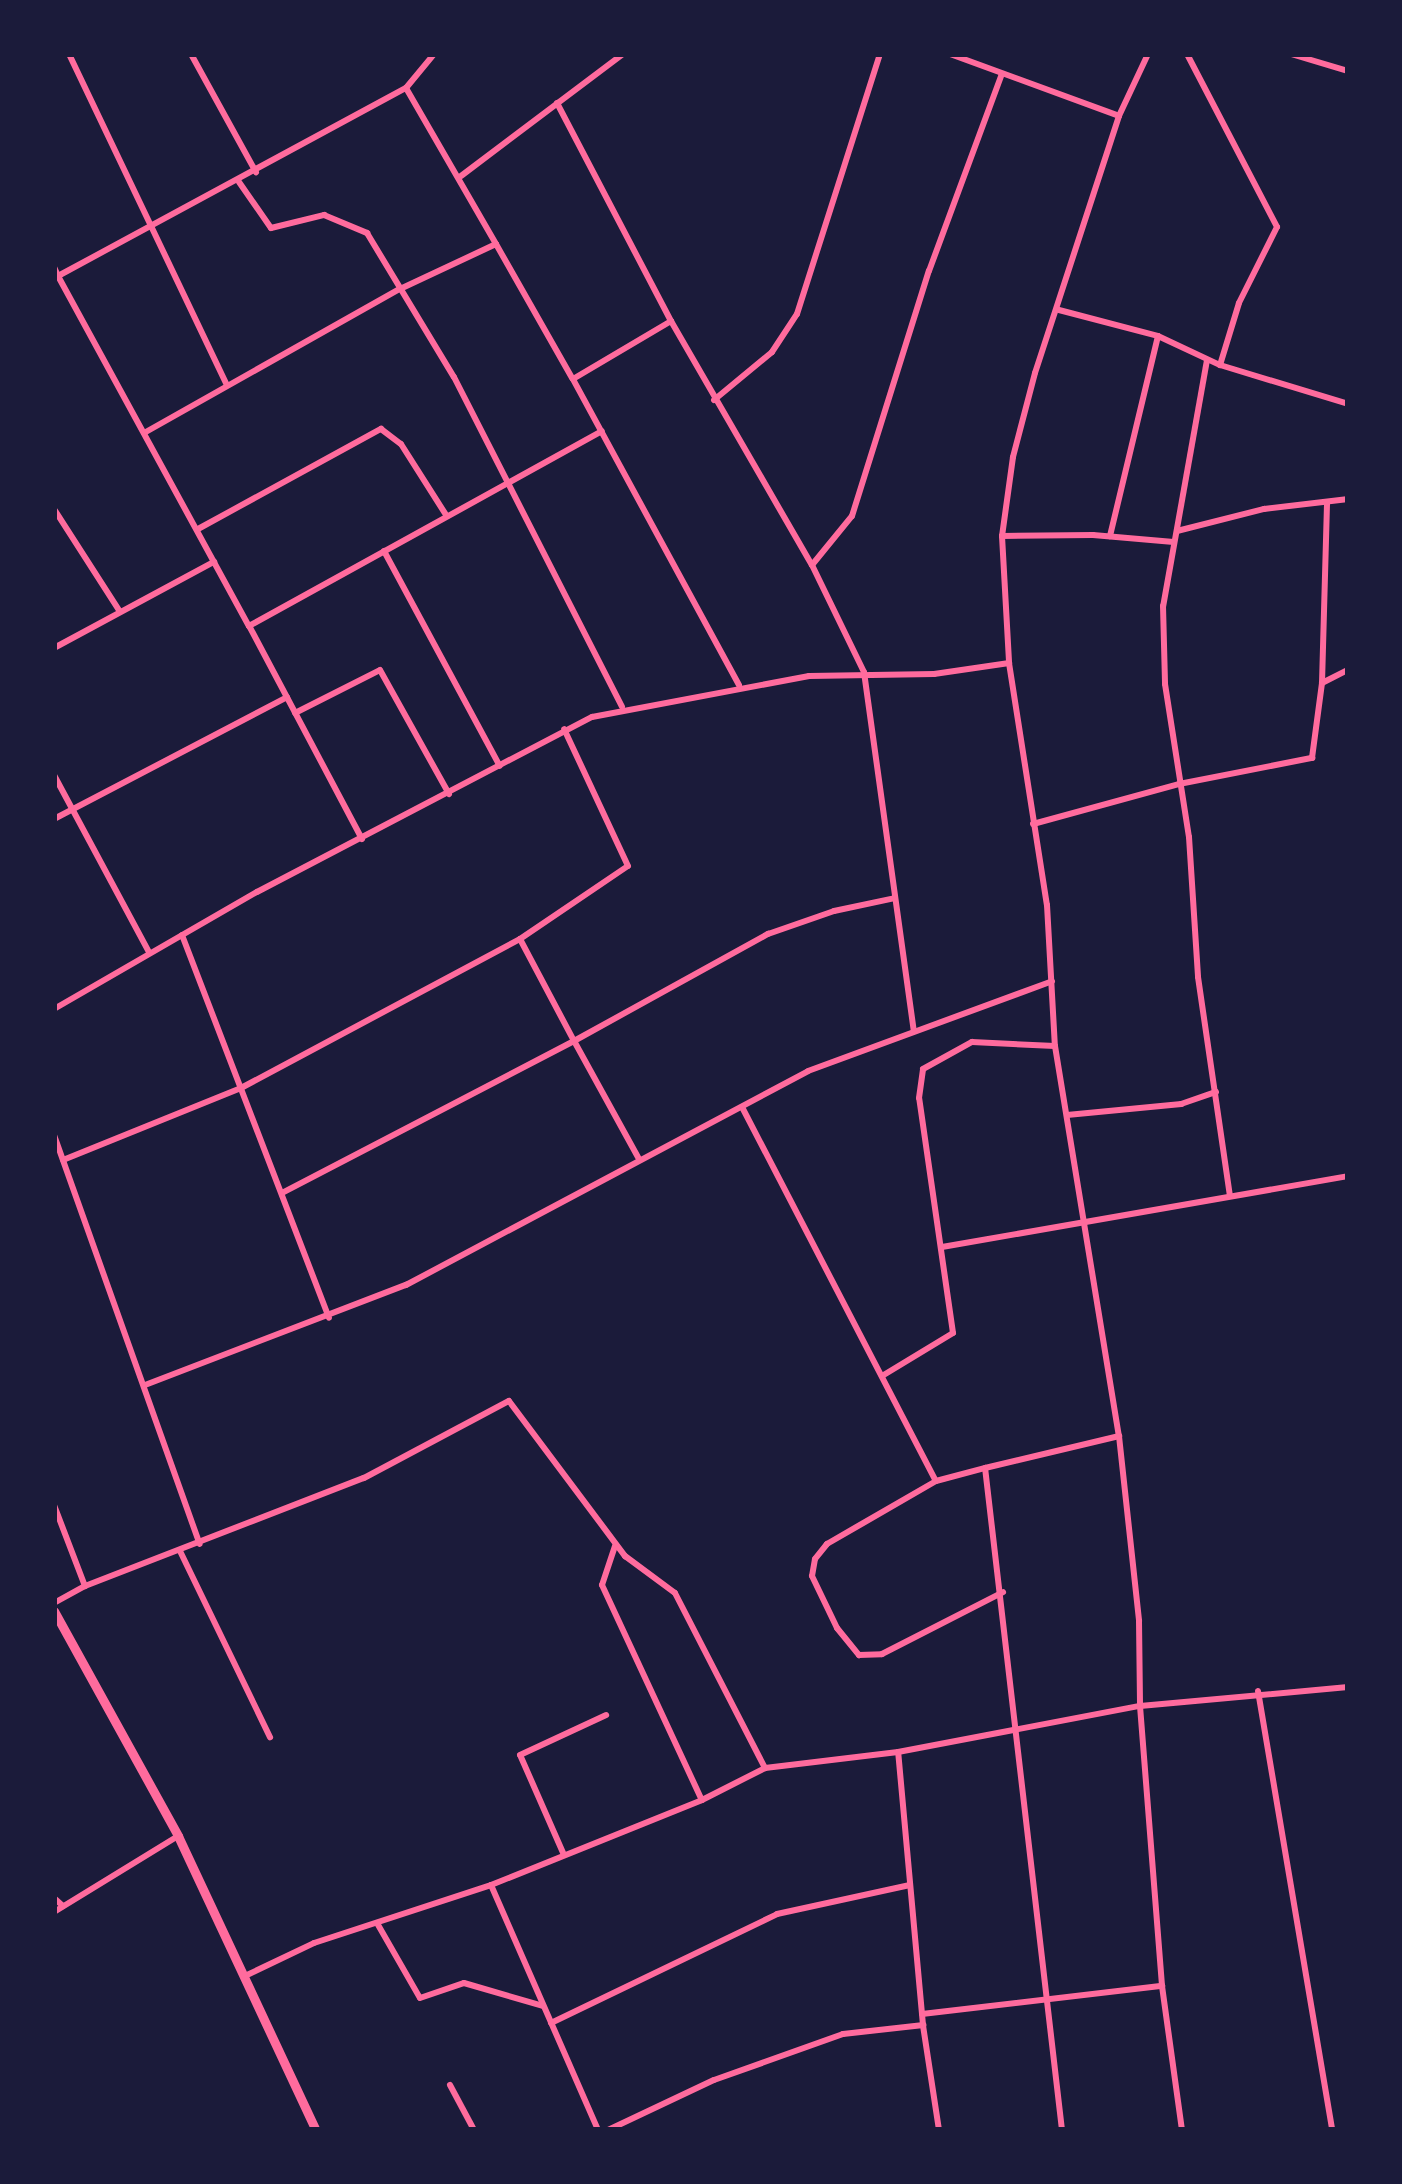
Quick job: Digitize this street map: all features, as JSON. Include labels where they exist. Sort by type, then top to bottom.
[{"type":"highway","points":[[54,1607],[178,1836],[316,2130]]},
{"type":"street","points":[[69,54],[226,383]]},
{"type":"street","points":[[191,54],[257,172]]},
{"type":"street","points":[[56,277],[406,88],[434,54]]},
{"type":"street","points":[[461,176],[623,54]]},
{"type":"street","points":[[714,400],[772,352],[797,314],[880,54]]},
{"type":"street","points":[[950,54],[1118,116]]},
{"type":"street","points":[[1148,54],[1118,116],[1013,457],[1002,536],[1010,663],[1052,981],[1055,1046],[1119,1436],[1139,1622],[1140,1706],[1162,1986],[1182,2130]]},
{"type":"street","points":[[1187,54],[1277,226],[1239,304],[1220,365]]},
{"type":"street","points":[[1291,54],[1348,71]]},
{"type":"street","points":[[812,565],[852,516],[923,286],[1001,74]]},
{"type":"street","points":[[406,88],[461,176],[739,685]]},
{"type":"street","points":[[557,103],[714,400],[812,565],[864,672],[914,1032]]},
{"type":"street","points":[[239,182],[271,228],[324,215],[360,227],[454,377],[622,707]]},
{"type":"street","points":[[144,434],[226,383],[400,289],[496,244]]},
{"type":"street","points":[[54,266],[362,838]]},
{"type":"street","points":[[1058,310],[1158,336],[1220,365],[1348,404]]},
{"type":"street","points":[[573,379],[671,321]]},
{"type":"street","points":[[1110,536],[1158,336]]},
{"type":"street","points":[[1207,360],[1163,606],[1164,651],[1189,836],[1198,977],[1230,1196]]},
{"type":"street","points":[[198,529],[381,430],[401,444],[446,515]]},
{"type":"street","points":[[249,626],[602,431]]},
{"type":"street","points":[[1178,531],[1264,508],[1348,499]]},
{"type":"street","points":[[1033,824],[1179,784],[1312,758],[1322,683],[1327,502]]},
{"type":"street","points":[[54,509],[120,612]]},
{"type":"street","points":[[1002,536],[1110,536],[1174,542]]},
{"type":"street","points":[[384,550],[500,766]]},
{"type":"street","points":[[54,648],[214,562]]},
{"type":"street","points":[[54,1009],[564,729],[622,707],[739,685],[864,672],[934,674],[1010,663]]},
{"type":"street","points":[[295,713],[380,670],[449,794]]},
{"type":"street","points":[[1322,683],[1348,670]]},
{"type":"street","points":[[54,819],[287,698]]},
{"type":"street","points":[[63,1160],[241,1088],[520,939],[628,866],[564,729]]},
{"type":"street","points":[[54,775],[150,953]]},
{"type":"street","points":[[282,1193],[768,934],[834,910],[895,898]]},
{"type":"street","points":[[182,935],[328,1318]]},
{"type":"street","points":[[520,939],[639,1159]]},
{"type":"street","points":[[145,1385],[406,1285],[808,1071],[1052,981]]},
{"type":"street","points":[[882,1376],[953,1333],[920,1098],[923,1069],[972,1042],[1055,1046]]},
{"type":"street","points":[[1066,1115],[1181,1104],[1218,1091]]},
{"type":"street","points":[[742,1107],[936,1481]]},
{"type":"street","points":[[54,1135],[200,1544]]},
{"type":"street","points":[[942,1247],[1348,1176]]},
{"type":"street","points":[[54,1607],[85,1586],[364,1478],[509,1401],[616,1545],[675,1593],[696,1623],[765,1768]]},
{"type":"street","points":[[1003,1592],[882,1654],[859,1655],[837,1628],[812,1576],[815,1559],[842,1534],[936,1481],[1119,1436]]},
{"type":"street","points":[[985,1468],[1062,2130]]},
{"type":"street","points":[[54,1505],[85,1586]]},
{"type":"street","points":[[616,1545],[602,1585],[703,1800]]},
{"type":"street","points":[[180,1551],[270,1737]]},
{"type":"street","points":[[247,1975],[377,1923],[491,1886],[703,1800],[765,1768],[898,1752],[1140,1706],[1258,1691],[1348,1687]]},
{"type":"street","points":[[1258,1691],[1332,2130]]},
{"type":"street","points":[[564,1855],[520,1755],[606,1715]]},
{"type":"street","points":[[898,1752],[923,2025],[939,2130]]},
{"type":"street","points":[[54,1912],[178,1836]]},
{"type":"street","points":[[551,2023],[777,1914],[910,1885]]},
{"type":"street","points":[[491,1886],[598,2130]]},
{"type":"street","points":[[54,1898],[63,1906]]},
{"type":"street","points":[[377,1923],[420,1998],[464,1983],[543,2006]]},
{"type":"street","points":[[922,2014],[1162,1986]]},
{"type":"street","points":[[608,2130],[714,2080],[843,2034],[923,2025]]},
{"type":"street","points":[[450,2085],[474,2130]]}]
